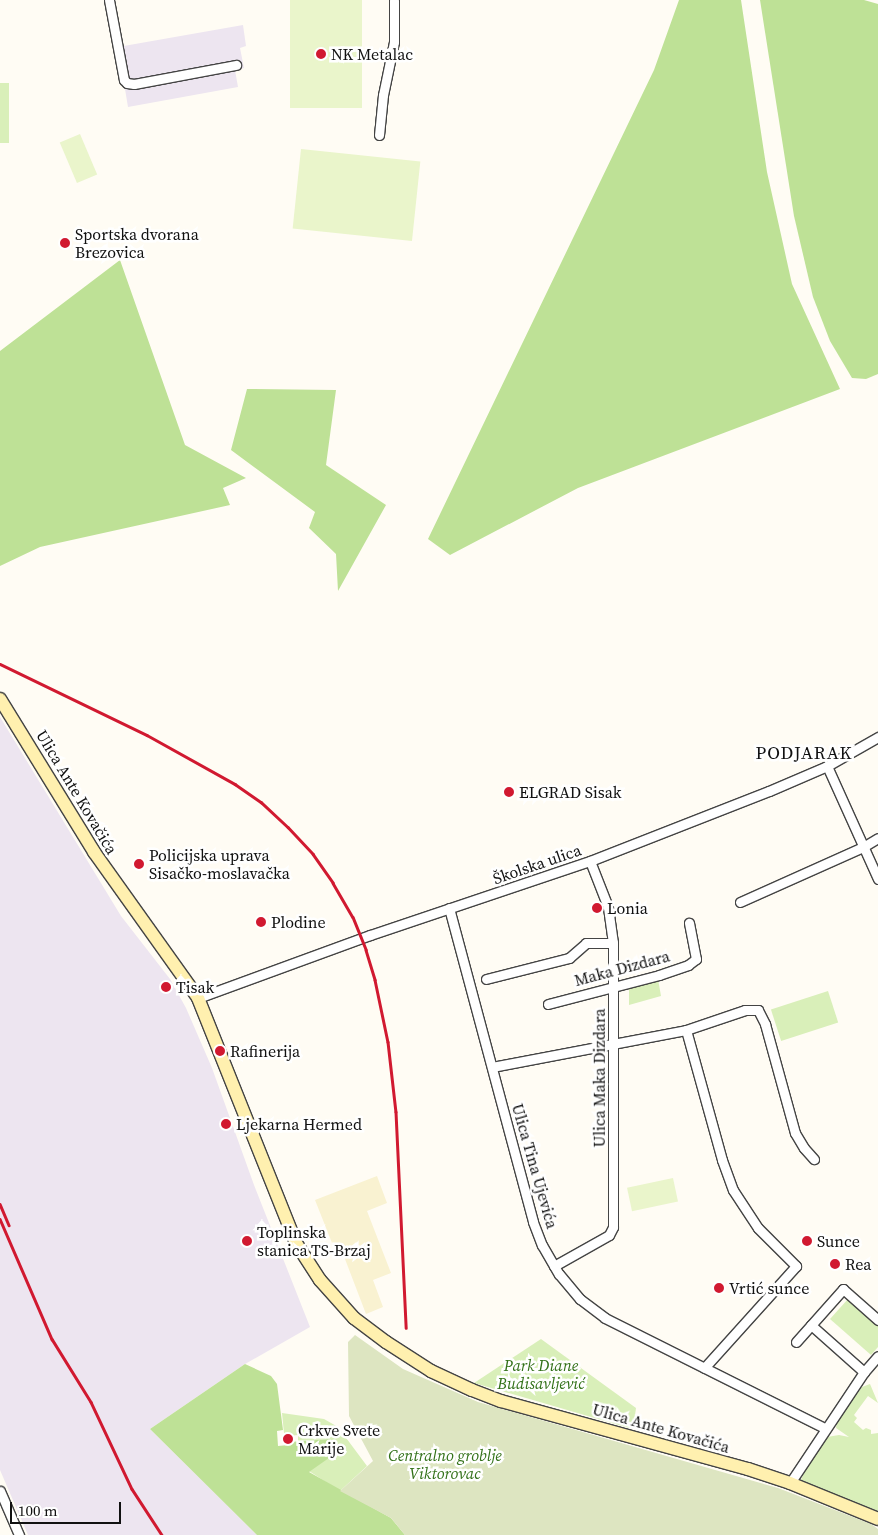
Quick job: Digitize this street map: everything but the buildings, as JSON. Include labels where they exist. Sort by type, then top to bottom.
[{"type":"main road","name":"Ulica Ante Kovačića","points":[[1,699],[94,852],[198,998],[296,1242],[320,1280],[354,1318],[386,1342],[431,1371],[472,1390],[501,1401],[702,1456],[790,1483],[878,1519]]},
{"type":"street","points":[[108,0],[124,80],[127,83],[134,84],[236,65]]},
{"type":"street","points":[[379,136],[383,96],[394,42],[394,0]]},
{"type":"street","name":"Školska ulica","points":[[198,998],[449,908],[590,862],[708,816],[827,766],[878,737]]},
{"type":"street","points":[[827,766],[878,879]]},
{"type":"street","points":[[740,902],[863,847],[878,838]]},
{"type":"street","name":"Ulica Maka Dizdara","points":[[554,1266],[609,1235],[612,1231],[613,943],[608,907],[590,862]]},
{"type":"street","name":"Ulica Tina Ujevića","points":[[449,908],[533,1222],[542,1244],[559,1274],[592,1309],[652,1343],[825,1428]]},
{"type":"street","name":"Maka Dizdara","points":[[548,1004],[659,975],[688,965],[696,959],[689,924]]},
{"type":"street","name":"Maka Dizdara","points":[[486,979],[569,958],[586,943],[613,943]]},
{"type":"street","points":[[492,1067],[686,1030],[745,1010],[758,1010],[765,1024],[795,1133],[804,1148],[814,1159]]},
{"type":"street","points":[[686,1030],[722,1160],[733,1190],[758,1228],[796,1266],[704,1368]]},
{"type":"street","points":[[796,1342],[843,1289],[878,1320]]},
{"type":"street","points":[[812,1325],[864,1372]]},
{"type":"street","points":[[790,1483],[825,1428],[864,1372],[878,1356]]},
{"type":"street","points":[[0,1491],[19,1535]]},
{"type":"shaded area","points":[[243,25],[246,46],[240,48],[244,68],[235,70],[238,87],[128,107],[118,47]]},
{"type":"shaded area","points":[[0,717],[121,916],[170,979],[186,1008],[212,1068],[254,1185],[310,1327],[245,1364],[150,1429],[257,1535],[28,1535],[0,1470]]},
{"type":"shaded area","points":[[377,1176],[387,1203],[367,1211],[391,1273],[373,1280],[383,1307],[366,1314],[340,1246],[334,1248],[315,1200]]},
{"type":"green space","name":"NK Metalac","points":[[290,0],[362,0],[362,108],[290,108]]},
{"type":"green space","points":[[679,0],[741,0],[767,172],[792,284],[840,389],[578,488],[450,555],[428,539],[654,70]]},
{"type":"green space","points":[[760,0],[864,0],[878,4],[878,374],[866,379],[852,378],[830,341],[813,297],[794,216]]},
{"type":"green space","points":[[0,83],[9,83],[9,143],[0,143]]},
{"type":"green space","points":[[80,134],[97,175],[77,183],[60,143]]},
{"type":"green space","points":[[301,149],[420,162],[412,241],[293,229]]},
{"type":"green space","points":[[120,260],[185,445],[246,478],[223,488],[230,505],[40,547],[0,566],[0,351]]},
{"type":"green space","points":[[247,389],[336,390],[326,465],[386,505],[338,591],[336,554],[309,528],[315,512],[231,450]]},
{"type":"green space","points":[[658,979],[661,996],[629,1005],[629,986]]},
{"type":"green space","points":[[828,991],[838,1022],[781,1041],[771,1010]]},
{"type":"green space","points":[[673,1178],[678,1201],[632,1211],[627,1188]]},
{"type":"green space","points":[[848,1299],[878,1325],[878,1347],[871,1355],[830,1319]]},
{"type":"green space","name":"Centralno groblje Viktorovac","points":[[355,1335],[403,1369],[478,1402],[778,1488],[871,1524],[878,1529],[878,1535],[405,1535],[391,1518],[340,1491],[373,1461],[349,1416],[348,1342]]},
{"type":"green space","name":"Park Diane Budisavljević","points":[[541,1339],[636,1408],[634,1423],[629,1428],[474,1383]]},
{"type":"green space","points":[[245,1364],[271,1376],[277,1384],[283,1430],[277,1431],[278,1446],[289,1445],[289,1442],[330,1439],[336,1453],[309,1472],[391,1518],[405,1535],[257,1535],[150,1429]]},
{"type":"green space","points":[[870,1384],[878,1403],[868,1396],[854,1415],[857,1418],[854,1422],[863,1430],[866,1428],[871,1430],[871,1434],[878,1433],[878,1513],[801,1480],[805,1470],[827,1437],[839,1435],[849,1437],[836,1428],[837,1421],[862,1387]]},
{"type":"green space","points":[[282,1413],[324,1419],[338,1427],[367,1466],[340,1491],[309,1471],[335,1453],[330,1439],[298,1441],[298,1435],[288,1436],[288,1432],[284,1433]]},
{"type":"railway","points":[[0,664],[147,735],[235,784],[261,802],[288,827],[313,854],[333,883],[353,917],[366,950],[375,980],[388,1042],[396,1112],[406,1328]]},
{"type":"railway","points":[[0,1204],[9,1225]]},
{"type":"railway","points":[[0,1219],[52,1339],[91,1402],[132,1489],[162,1535]]},
{"type":"place","name":"NK Metalac","points":[[321,54]]},
{"type":"place","name":"Sportska dvorana Brezovica","points":[[65,243]]},
{"type":"place","name":"ELGRAD Sisak","points":[[509,792]]},
{"type":"place","name":"Policijska uprava Sisačko-moslavačka","points":[[139,864]]},
{"type":"place","name":"Lonia","points":[[597,908]]},
{"type":"place","name":"Plodine","points":[[261,922]]},
{"type":"place","name":"Tisak","points":[[166,987]]},
{"type":"place","name":"Rafinerija","points":[[220,1051]]},
{"type":"place","name":"Ljekarna Hermed","points":[[226,1124]]},
{"type":"place","name":"Toplinska stanica TS-Brzaj","points":[[247,1241]]},
{"type":"place","name":"Sunce","points":[[807,1241]]},
{"type":"place","name":"Rea","points":[[835,1264]]},
{"type":"place","name":"Vrtić sunce","points":[[719,1288]]},
{"type":"place","name":"Crkve Svete Marije","points":[[288,1439]]},
{"type":"district","name":"PODJARAK","points":[[804,753]]}]
